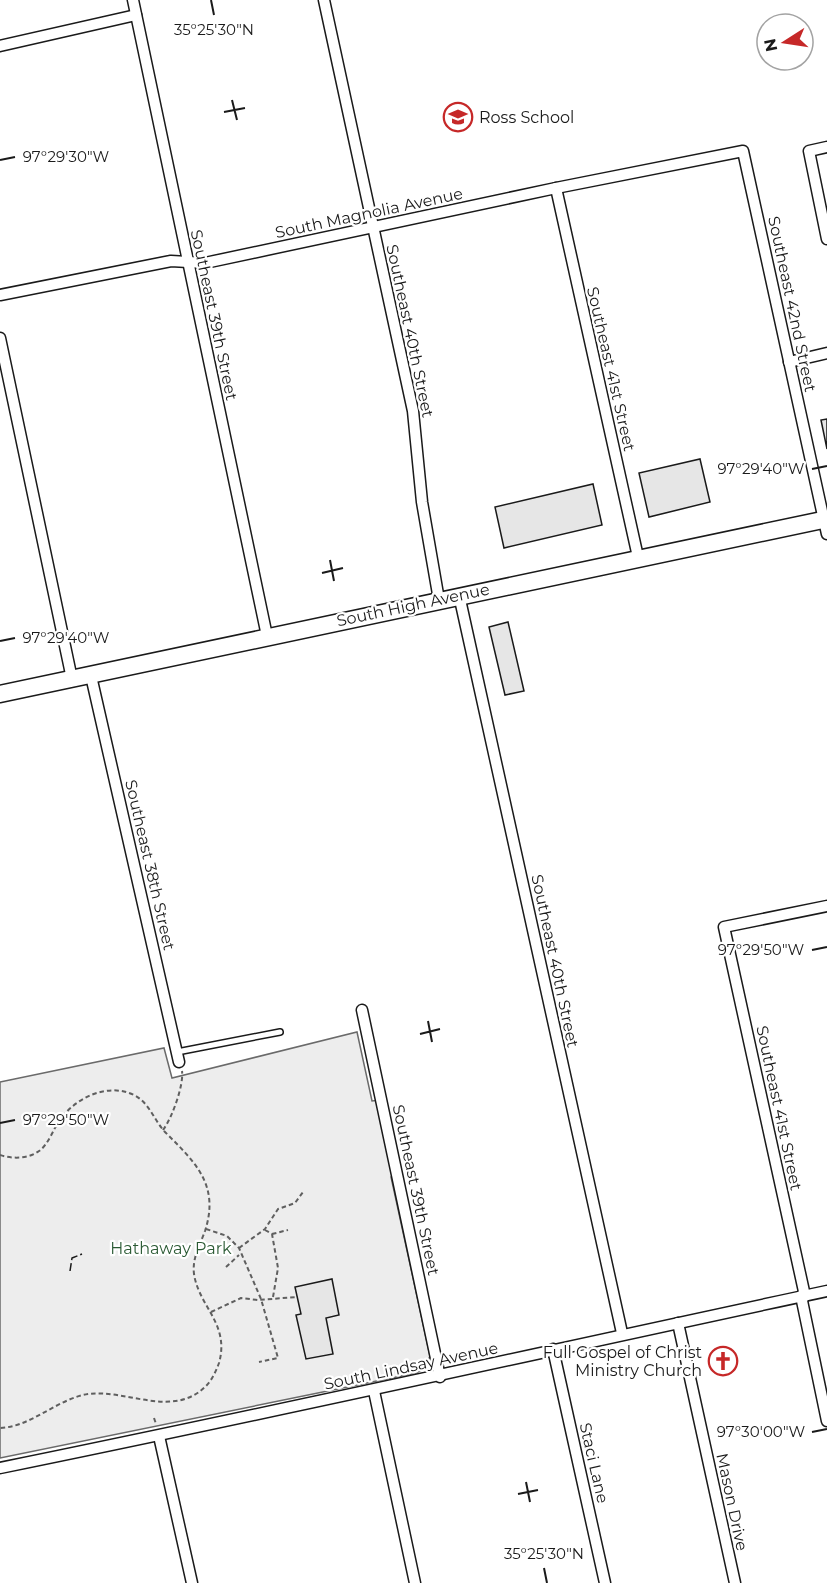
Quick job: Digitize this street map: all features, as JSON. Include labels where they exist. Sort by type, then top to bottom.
[{"type":"street","name":"Southeast 39th Street","points":[[133,0],[267,636]]},
{"type":"street","name":"Southeast 40th Street","points":[[324,0],[413,411],[422,502],[440,600]]},
{"type":"street","points":[[0,45],[136,15]]},
{"type":"street","points":[[827,147],[809,151],[827,239]]},
{"type":"street","name":"South Magnolia Avenue","points":[[0,294],[171,261],[205,262],[556,188],[742,152]]},
{"type":"street","name":"Southeast 42nd Street","points":[[742,152],[826,524]]},
{"type":"street","name":"Southeast 41st Street","points":[[556,188],[638,558]]},
{"type":"street","points":[[0,338],[72,679]]},
{"type":"street","points":[[789,362],[827,353]]},
{"type":"street","name":"South High Avenue","points":[[0,694],[638,558],[826,524]]},
{"type":"street","name":"Southeast 40th Street","points":[[459,595],[622,1333]]},
{"type":"street","name":"Southeast 38th Street","points":[[91,676],[178,1057]]},
{"type":"street","name":"Southeast 41st Street","points":[[827,906],[724,927],[803,1296],[827,1421]]},
{"type":"street","name":"Southeast 39th Street","points":[[362,1010],[440,1377]]},
{"type":"street","name":"South Lindsay Avenue","points":[[0,1468],[440,1377],[622,1333],[827,1291]]},
{"type":"street","name":"Mason Drive","points":[[678,1323],[735,1583]]},
{"type":"street","name":"Staci Lane","points":[[553,1349],[605,1583]]},
{"type":"street","points":[[374,1391],[415,1583]]},
{"type":"street","points":[[159,1436],[192,1583]]},
{"type":"lane","points":[[178,1057],[280,1032]]},
{"type":"path","points":[[163,1130],[170,1122],[182,1083],[178,1057]]},
{"type":"path","points":[[0,1155],[24,1158],[40,1150],[66,1112],[89,1096],[104,1090],[135,1095],[147,1104],[163,1130],[190,1157],[206,1178],[208,1191],[206,1229],[193,1264],[194,1277],[220,1331],[222,1352],[216,1373],[205,1387],[186,1399],[171,1403],[116,1393],[90,1394],[74,1397],[17,1424],[0,1428]]},
{"type":"path","points":[[239,1248],[265,1229],[278,1209],[295,1203],[303,1192]]},
{"type":"path","points":[[206,1229],[227,1236],[239,1248],[261,1299],[278,1358],[259,1362]]},
{"type":"path","points":[[265,1229],[272,1234],[278,1268],[273,1297]]},
{"type":"path","points":[[272,1234],[288,1230]]},
{"type":"path","points":[[226,1267],[240,1254]]},
{"type":"path","points":[[211,1312],[241,1298],[297,1297]]},
{"type":"shaded area","name":"Hathaway Park","points":[[357,1032],[372,1101],[381,1100],[397,1175],[391,1177],[430,1356],[424,1369],[416,1373],[0,1458],[0,1082],[164,1048],[172,1078]]},
{"type":"building","points":[[827,419],[827,449],[821,420]]},
{"type":"building","points":[[700,459],[710,502],[649,517],[639,473]]},
{"type":"building","points":[[593,484],[602,525],[504,548],[495,507]]},
{"type":"building","points":[[508,622],[524,691],[505,695],[489,627]]},
{"type":"building","points":[[332,1279],[339,1315],[326,1318],[333,1354],[306,1359],[296,1315],[301,1314],[295,1287]]},
{"type":"fence","points":[[70,1271],[72,1258],[82,1254]]},
{"type":"place","name":"Ross School","points":[[458,117]]},
{"type":"place","name":"Full Gospel of Christ Ministry Church","points":[[723,1361]]}]
